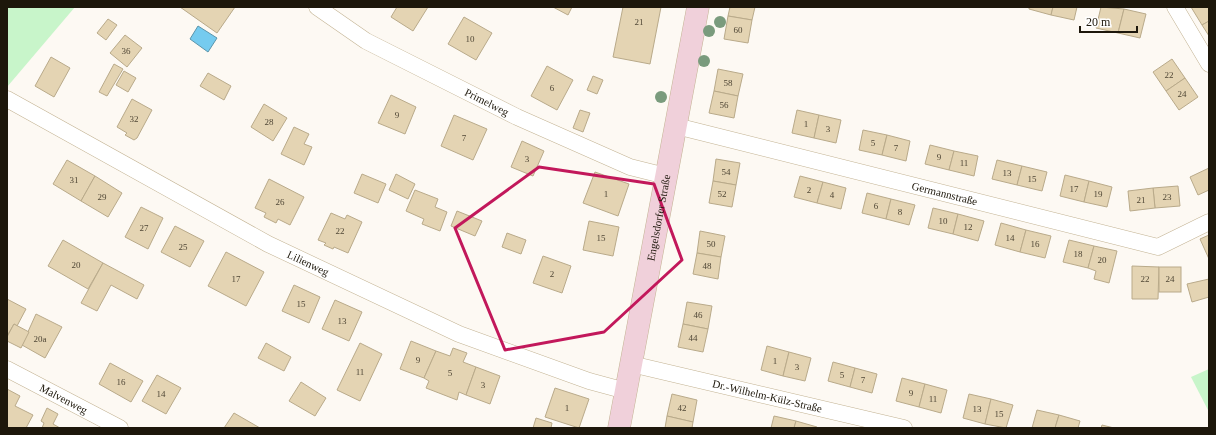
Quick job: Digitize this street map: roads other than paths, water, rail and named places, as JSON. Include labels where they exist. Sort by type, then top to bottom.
[{"type":"street","name":"Primelweg","points":[[317,7],[366,41],[517,117],[630,167],[666,176]]},
{"type":"street","name":"Engelsdorfer Straße","points":[[619,428],[698,7]]},
{"type":"street","points":[[1175,7],[1209,64]]},
{"type":"street","name":"Lilienweg","points":[[7,99],[268,244],[459,334],[589,381],[626,391]]},
{"type":"street","name":"Germannstraße","points":[[676,126],[1158,247],[1209,222]]},
{"type":"street","name":"Dr.-Wilhelm-Külz-Straße","points":[[632,364],[853,422],[904,428]]},
{"type":"street","name":"Malvenweg","points":[[7,369],[120,428]]},
{"type":"water","points":[[198,26],[217,38],[208,52],[190,39]]}]
